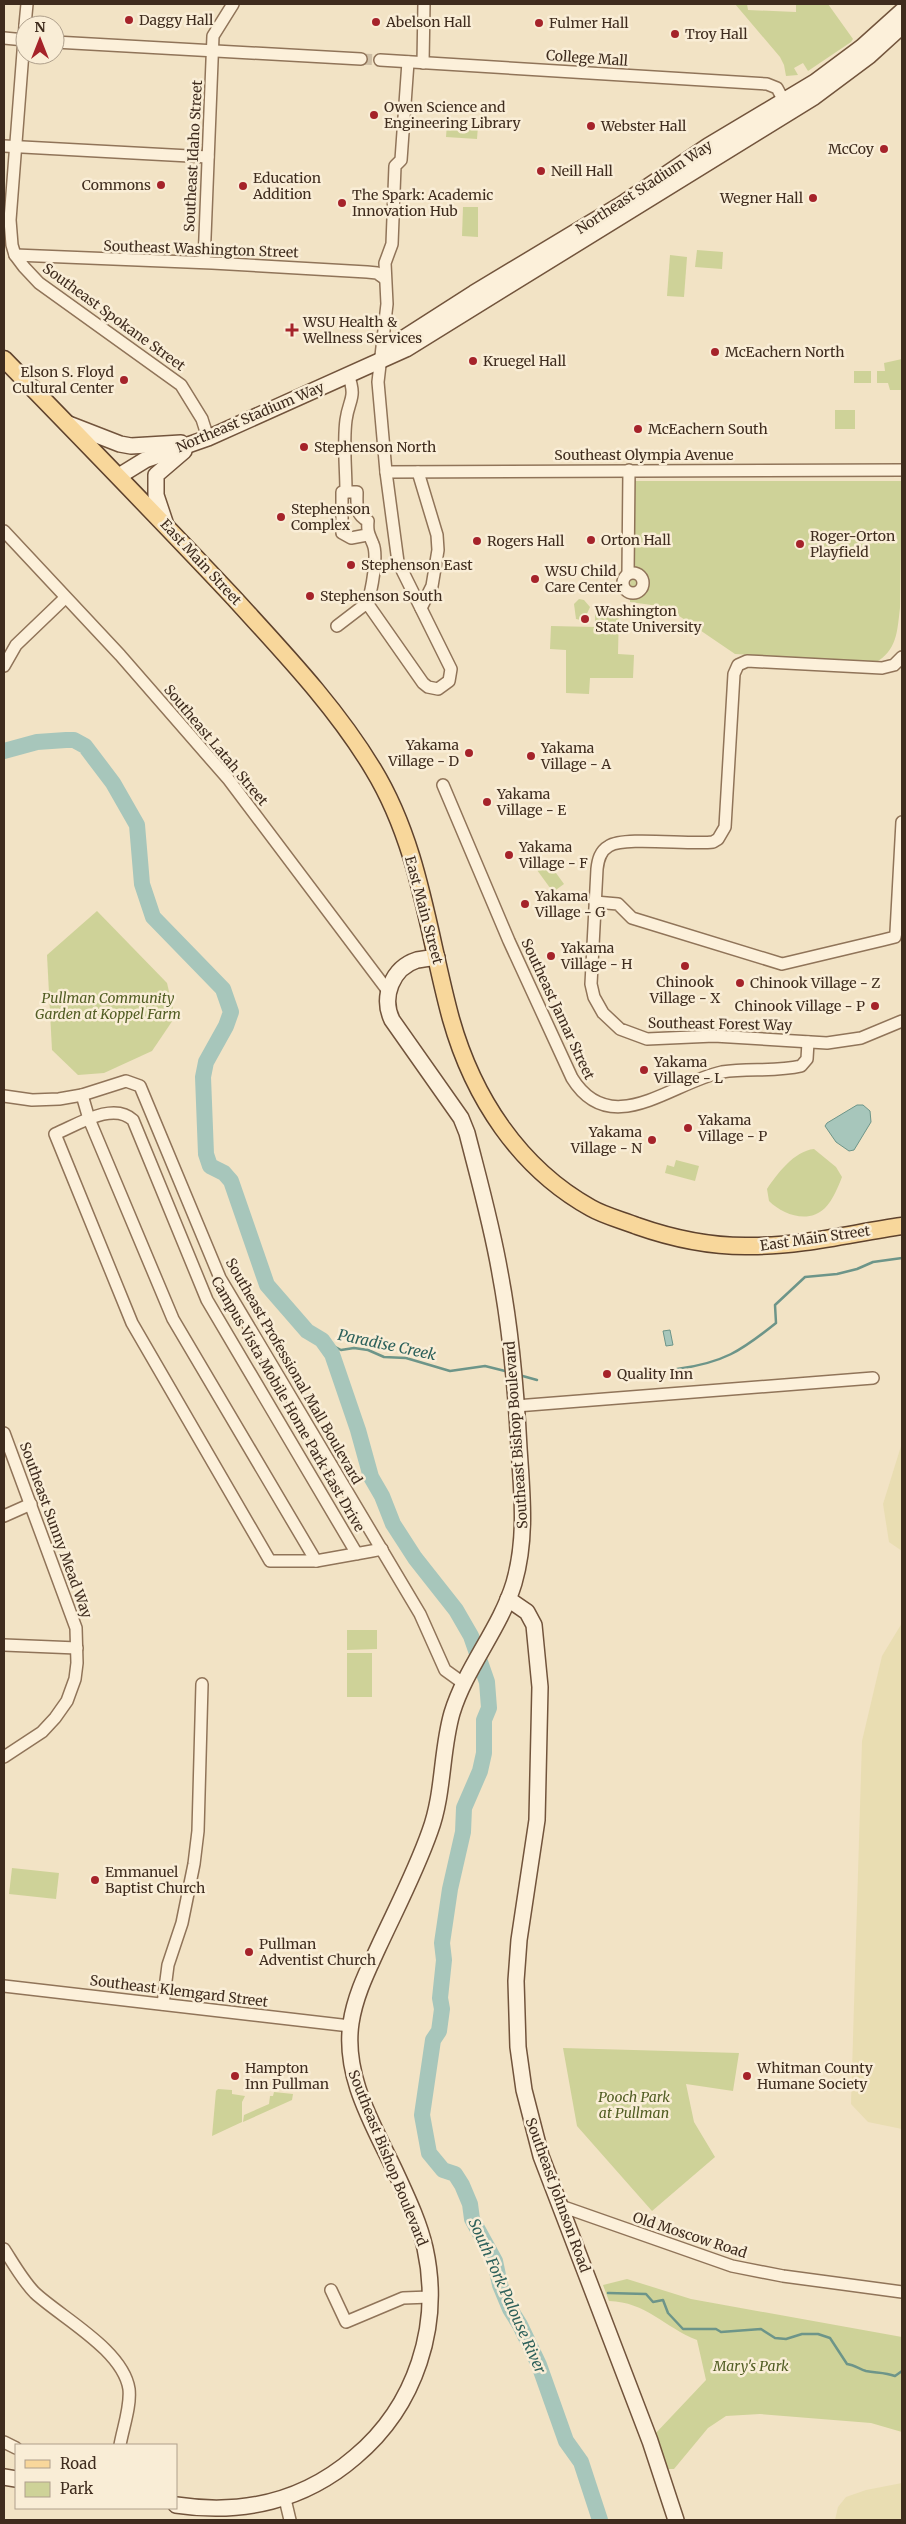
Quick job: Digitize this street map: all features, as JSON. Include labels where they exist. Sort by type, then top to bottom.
[{"type":"main road","name":"East Main Street","points":[[4,359],[166,525],[288,658],[348,732],[374,771],[395,811],[418,874],[451,1018],[466,1066],[489,1111],[522,1154],[554,1182],[592,1209],[656,1232],[714,1245],[771,1246],[902,1226]]},
{"type":"street","name":"Southeast Idaho Street","points":[[204,262],[214,36],[233,4]]},
{"type":"street","points":[[423,63],[424,4]]},
{"type":"street","name":"Northeast Stadium Way","points":[[382,359],[399,341],[474,293],[622,204],[708,146],[815,82],[862,47],[902,11]]},
{"type":"street","name":"Northeast Stadium Way","points":[[119,476],[145,460],[208,438],[406,349],[814,96],[869,56],[902,26]]},
{"type":"street","points":[[65,43],[361,59]]},
{"type":"street","name":"College Mall","points":[[380,60],[767,84],[776,88],[784,101]]},
{"type":"street","points":[[367,603],[428,688],[438,688],[448,681],[452,669],[398,562],[386,472],[378,382],[382,359],[388,288],[384,278],[385,263],[392,244],[395,166],[401,160],[408,62]]},
{"type":"street","points":[[15,255],[12,245],[10,220],[10,146],[21,65]]},
{"type":"street","points":[[10,146],[208,157]]},
{"type":"street","name":"Southeast Washington Street","points":[[15,255],[204,262],[367,272],[377,273],[384,278]]},
{"type":"street","name":"Southeast Spokane Street","points":[[15,255],[40,283],[181,385],[202,419],[208,438]]},
{"type":"street","points":[[346,492],[346,419],[353,400],[353,388],[348,374]]},
{"type":"street","points":[[66,423],[120,444],[131,446],[160,443],[193,443]]},
{"type":"street","points":[[166,525],[156,495],[156,475],[164,466],[193,443]]},
{"type":"street","points":[[628,574],[629,470]]},
{"type":"street","name":"Southeast Olympia Avenue","points":[[386,472],[902,470]]},
{"type":"street","points":[[418,472],[437,535],[438,550],[430,591],[421,608]]},
{"type":"street","points":[[337,626],[367,603],[373,588],[374,544],[367,535],[368,521],[361,517],[357,511],[357,492],[342,492],[342,532],[355,538],[367,535]]},
{"type":"street","name":"Southeast Latah Street","points":[[4,531],[65,598],[120,654],[229,780],[388,991]]},
{"type":"street","points":[[412,591],[421,596],[430,591]]},
{"type":"street","points":[[4,647],[9,649],[16,645],[65,598]]},
{"type":"street","points":[[4,666],[16,645]]},
{"type":"street","name":"Southeast Forest Way","points":[[901,662],[876,669],[760,661],[742,662],[734,674],[727,821],[723,832],[718,839],[707,842],[621,841],[610,845],[598,860],[591,984],[594,997],[603,1013],[620,1029],[647,1039],[714,1036],[827,1043],[861,1038],[902,1021]]},
{"type":"street","name":"Southeast Jamar Street","points":[[443,785],[510,941],[580,1092],[598,1102],[619,1107],[640,1104],[721,1072],[802,1066],[807,1059],[808,1042]]},
{"type":"street","points":[[595,902],[618,904],[632,918],[782,964],[883,940],[894,937],[896,932],[902,822]]},
{"type":"street","points":[[388,991],[394,977],[404,968],[415,961],[437,957]]},
{"type":"street","name":"Southeast Bishop Boulevard","points":[[178,2505],[210,2509],[233,2508],[285,2499],[315,2485],[347,2465],[366,2449],[391,2419],[412,2381],[420,2361],[429,2321],[430,2297],[424,2247],[419,2229],[354,2076],[350,2058],[350,2026],[354,2005],[367,1971],[432,1826],[438,1798],[445,1737],[465,1678],[508,1599],[519,1562],[523,1532],[513,1359],[501,1275],[467,1133],[462,1118],[392,1020],[387,1003],[388,991]]},
{"type":"street","name":"Southeast Professional Mall Boulevard","points":[[4,1096],[43,1100],[82,1095],[126,1081],[140,1086],[220,1278],[420,1614],[444,1670],[465,1678]]},
{"type":"street","points":[[82,1095],[89,1119],[173,1319],[316,1561]]},
{"type":"street","name":"Campus Vista Mobile Home Park East Drive","points":[[89,1119],[114,1112],[126,1112],[134,1120],[207,1300],[357,1554]]},
{"type":"street","points":[[89,1119],[55,1134],[132,1323],[270,1561],[316,1561],[382,1549]]},
{"type":"street","points":[[516,1406],[873,1378]]},
{"type":"street","name":"Southeast Sunny Mead Way","points":[[4,1433],[76,1628],[77,1648],[75,1678],[67,1701],[42,1732],[4,1757]]},
{"type":"street","points":[[4,1516],[31,1504]]},
{"type":"street","name":"Southeast Johnson Road","points":[[508,1599],[527,1612],[534,1625],[540,1687],[537,1820],[517,1965],[518,2047],[529,2116],[560,2206],[650,2441],[676,2520]]},
{"type":"street","points":[[4,1645],[77,1648]]},
{"type":"street","points":[[163,2004],[168,1965],[182,1923],[194,1864],[198,1831],[202,1684]]},
{"type":"street","name":"Southeast Klemgard Street","points":[[4,1986],[350,2026]]},
{"type":"street","name":"Old Moscow Road","points":[[560,2206],[732,2266],[902,2292]]},
{"type":"street","points":[[4,2249],[34,2292],[108,2352],[126,2378],[129,2390],[128,2402],[120,2444]]},
{"type":"street","points":[[332,2290],[346,2322],[403,2298],[430,2297]]},
{"type":"street","points":[[285,2499],[290,2520]]},
{"type":"shaded area","points":[[902,1443],[902,1551],[889,1542],[883,1504]]},
{"type":"shaded area","points":[[902,1623],[902,2129],[868,2122],[851,2104],[862,1741],[882,1656]]},
{"type":"shaded area","points":[[902,2483],[902,2520],[835,2520],[838,2507],[846,2497],[866,2490]]},
{"type":"green space","points":[[735,4],[747,4],[748,10],[796,12],[796,4],[828,4],[853,39],[808,71],[803,63],[794,68],[798,75],[786,76],[780,57]]},
{"type":"green space","points":[[447,124],[478,126],[477,139],[446,137]]},
{"type":"green space","points":[[463,207],[478,207],[478,237],[462,236]]},
{"type":"green space","points":[[697,250],[723,252],[722,269],[695,267]]},
{"type":"green space","points":[[670,255],[687,257],[684,297],[667,296]]},
{"type":"green space","points":[[902,359],[902,390],[890,390],[888,383],[877,383],[877,371],[885,371],[884,363]]},
{"type":"green space","points":[[854,371],[871,371],[871,383],[854,383]]},
{"type":"green space","points":[[835,410],[855,410],[855,429],[835,429]]},
{"type":"green space","name":"Roger-Orton Playfield","points":[[632,481],[902,481],[900,608],[897,633],[892,646],[875,663],[735,654],[666,607],[630,602]]},
{"type":"green space","points":[[579,599],[584,600],[590,607],[586,616],[581,620],[576,619],[574,604]]},
{"type":"green space","points":[[595,610],[619,611],[618,654],[634,655],[633,678],[590,678],[589,694],[566,693],[566,650],[550,649],[551,626],[595,627]]},
{"type":"green space","points":[[548,862],[564,884],[553,892],[537,870]]},
{"type":"green space","name":"Pullman Community Garden at Koppel Farm","points":[[97,911],[167,983],[175,1017],[152,1051],[104,1073],[78,1075],[52,1050],[47,955]]},
{"type":"green space","points":[[814,1149],[836,1167],[842,1177],[828,1205],[819,1213],[804,1217],[789,1214],[769,1201],[767,1189],[787,1164],[800,1154]]},
{"type":"green space","points":[[676,1160],[699,1166],[695,1181],[665,1173],[667,1165],[674,1167]]},
{"type":"green space","points":[[347,1630],[377,1630],[377,1649],[347,1650]]},
{"type":"green space","points":[[347,1653],[372,1653],[372,1697],[347,1697]]},
{"type":"green space","points":[[12,1868],[59,1873],[56,1899],[9,1894]]},
{"type":"green space","name":"Pooch Park at Pullman","points":[[563,2048],[739,2053],[733,2091],[686,2084],[694,2122],[715,2157],[652,2211],[577,2126]]},
{"type":"green space","points":[[218,2089],[232,2090],[232,2094],[245,2096],[242,2102],[242,2122],[212,2136],[216,2091]]},
{"type":"green space","points":[[274,2092],[293,2094],[292,2100],[243,2122],[244,2115],[269,2104],[270,2096],[273,2096]]},
{"type":"green space","name":"Mary's Park","points":[[627,2279],[691,2299],[902,2337],[902,2432],[871,2423],[760,2414],[726,2416],[708,2428],[674,2469],[666,2469],[654,2435],[706,2380],[697,2340],[685,2335],[644,2310],[622,2302],[609,2301],[603,2285]]},
{"type":"water","points":[[857,1105],[863,1105],[870,1111],[871,1122],[854,1150],[849,1151],[836,1142],[825,1126]]},
{"type":"water","points":[[670,1330],[673,1345],[666,1346],[663,1331]]},
{"type":"waterway","name":"South Fork Palouse River","points":[[4,751],[37,742],[66,740],[74,740],[85,746],[113,783],[137,825],[142,884],[153,917],[223,989],[231,1012],[226,1026],[206,1062],[203,1077],[206,1154],[210,1166],[224,1173],[231,1181],[267,1285],[307,1331],[322,1340],[332,1354],[358,1430],[371,1477],[382,1496],[393,1524],[415,1558],[456,1610],[471,1636],[487,1682],[489,1708],[484,1720],[484,1753],[480,1771],[464,1808],[463,1832],[450,1889],[442,1943],[444,1960],[440,1998],[442,2009],[439,2031],[433,2040],[422,2115],[429,2153],[443,2170],[455,2174],[462,2185],[470,2204],[472,2219],[495,2261],[500,2285],[510,2309],[520,2325],[539,2365],[566,2441],[581,2462],[600,2520]]},
{"type":"waterway","name":"Paradise Creek","points":[[677,1369],[719,1359],[752,1341],[776,1323],[775,1305],[805,1277],[837,1274],[857,1269],[873,1262],[902,1258]]},
{"type":"waterway","name":"Paradise Creek","points":[[322,1340],[341,1350],[354,1348],[368,1350],[384,1357],[406,1358],[450,1371],[485,1366],[509,1372]]},
{"type":"waterway","name":"Paradise Creek","points":[[519,1375],[537,1380]]},
{"type":"waterway","points":[[608,2293],[646,2294],[653,2302],[663,2300],[668,2313],[683,2329],[716,2329],[721,2332],[761,2329],[775,2338],[786,2339],[802,2334],[818,2334],[830,2338],[847,2364],[866,2371],[895,2376],[902,2371]]},
{"type":"tunnel","points":[[361,59],[380,60]]},
{"type":"place","name":"Daggy Hall","points":[[129,20]]},
{"type":"place","name":"Abelson Hall","points":[[376,22]]},
{"type":"place","name":"Fulmer Hall","points":[[539,23]]},
{"type":"place","name":"Troy Hall","points":[[675,34]]},
{"type":"place","name":"Owen Science and Engineering Library","points":[[374,115]]},
{"type":"place","name":"Webster Hall","points":[[591,126]]},
{"type":"place","name":"McCoy","points":[[884,149]]},
{"type":"place","name":"Neill Hall","points":[[541,171]]},
{"type":"place","name":"Commons","points":[[161,185]]},
{"type":"place","name":"Education Addition","points":[[243,186]]},
{"type":"place","name":"Wegner Hall","points":[[813,198]]},
{"type":"place","name":"The Spark: Academic Innovation Hub","points":[[342,203]]},
{"type":"place","name":"WSU Health & Wellness Services","points":[[292,330]]},
{"type":"place","name":"McEachern North","points":[[715,352]]},
{"type":"place","name":"Kruegel Hall","points":[[473,361]]},
{"type":"place","name":"Elson S. Floyd Cultural Center","points":[[124,380]]},
{"type":"place","name":"McEachern South","points":[[638,429]]},
{"type":"place","name":"Stephenson North","points":[[304,447]]},
{"type":"place","name":"Stephenson Complex","points":[[281,517]]},
{"type":"place","name":"Orton Hall","points":[[591,540]]},
{"type":"place","name":"Rogers Hall","points":[[477,541]]},
{"type":"place","name":"Roger-Orton Playfield","points":[[800,544]]},
{"type":"place","name":"Stephenson East","points":[[351,565]]},
{"type":"place","name":"WSU Child Care Center","points":[[535,579]]},
{"type":"place","name":"Stephenson South","points":[[310,596]]},
{"type":"place","name":"Washington State University","points":[[585,619]]},
{"type":"place","name":"Yakama Village - D","points":[[469,753]]},
{"type":"place","name":"Yakama Village - A","points":[[531,756]]},
{"type":"place","name":"Yakama Village - E","points":[[487,802]]},
{"type":"place","name":"Yakama Village - F","points":[[509,855]]},
{"type":"place","name":"Yakama Village - G","points":[[525,904]]},
{"type":"place","name":"Yakama Village - H","points":[[551,956]]},
{"type":"place","name":"Chinook Village - X","points":[[685,966]]},
{"type":"place","name":"Chinook Village - Z","points":[[740,983]]},
{"type":"place","name":"Chinook Village - P","points":[[875,1006]]},
{"type":"place","name":"Yakama Village - L","points":[[644,1070]]},
{"type":"place","name":"Yakama Village - P","points":[[688,1128]]},
{"type":"place","name":"Yakama Village - N","points":[[652,1140]]},
{"type":"place","name":"Quality Inn","points":[[607,1374]]},
{"type":"place","name":"Emmanuel Baptist Church","points":[[95,1880]]},
{"type":"place","name":"Pullman Adventist Church","points":[[249,1952]]},
{"type":"place","name":"Hampton Inn Pullman","points":[[235,2076]]},
{"type":"place","name":"Whitman County Humane Society","points":[[747,2076]]}]
